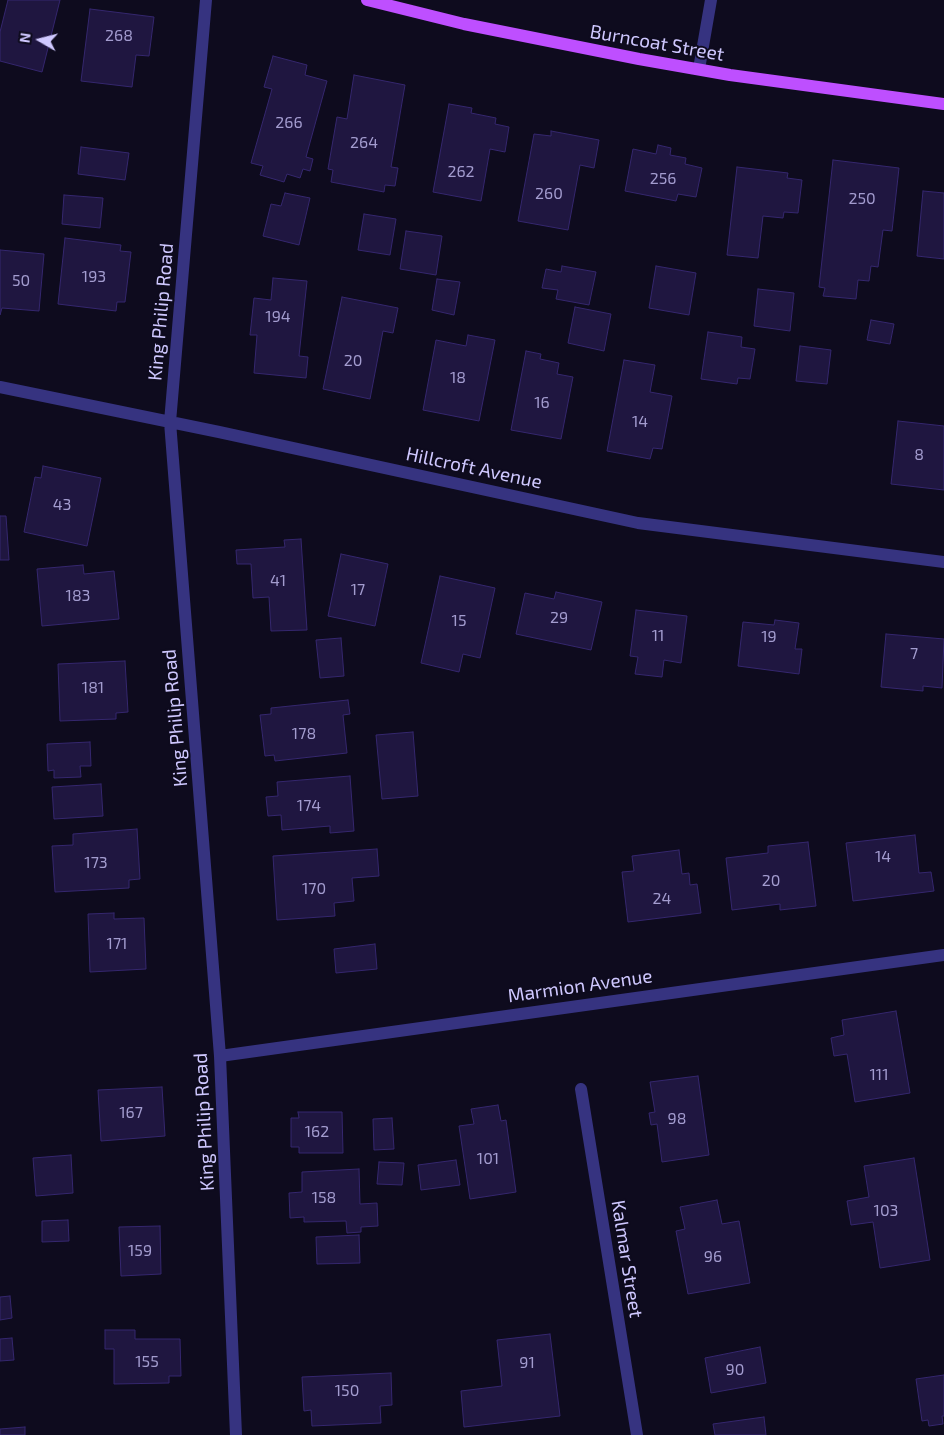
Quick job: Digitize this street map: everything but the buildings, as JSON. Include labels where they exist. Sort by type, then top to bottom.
[{"type":"main road","name":"Burncoat Street","points":[[367,0],[464,24],[630,58],[739,76],[944,104]]},
{"type":"street","name":"King Philip Road","points":[[206,0],[170,422],[220,1056],[236,1435]]},
{"type":"street","points":[[699,69],[711,0]]},
{"type":"street","name":"Hillcroft Avenue","points":[[0,386],[638,524],[944,562]]},
{"type":"street","name":"Marmion Avenue","points":[[220,1056],[944,955]]},
{"type":"street","name":"Kalmar Street","points":[[580,1089],[637,1435]]}]
